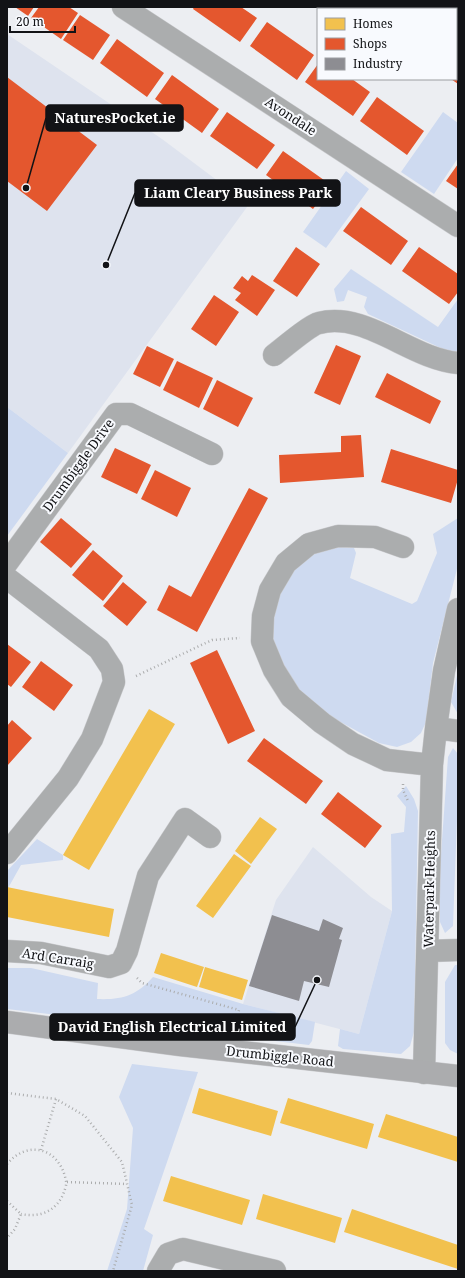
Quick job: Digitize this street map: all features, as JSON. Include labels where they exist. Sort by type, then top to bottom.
[{"type":"street","name":"Avondale","points":[[123,7],[458,226]]},
{"type":"street","points":[[274,355],[318,323],[338,321],[363,326],[411,349],[449,363],[458,363]]},
{"type":"street","name":"Drumbiggle Drive","points":[[7,564],[116,414],[130,414],[212,454]]},
{"type":"street","points":[[403,547],[375,537],[338,536],[309,544],[286,563],[270,590],[263,616],[262,641],[274,670],[291,697],[322,723],[353,744],[387,760],[432,764]]},
{"type":"street","points":[[7,578],[99,649],[112,669],[114,682],[110,697],[92,739],[68,778],[7,853]]},
{"type":"street","name":"Waterpark Heights","points":[[424,1073],[432,764],[444,671],[458,609]]},
{"type":"street","points":[[436,728],[458,731]]},
{"type":"street","points":[[115,965],[127,951],[148,876],[185,819],[210,837]]},
{"type":"street","points":[[428,951],[458,950]]},
{"type":"street","name":"Ard Carraig","points":[[7,951],[40,953],[115,965]]},
{"type":"street","name":"Drumbiggle Road","points":[[7,1022],[180,1045],[458,1076]]},
{"type":"street","points":[[158,1271],[168,1254],[183,1249],[275,1271]]},
{"type":"path","points":[[114,682],[139,675],[212,640],[262,636]]},
{"type":"path","points":[[115,965],[142,983],[239,1010],[233,1031]]},
{"type":"path","points":[[7,1093],[56,1099],[85,1116],[122,1162],[132,1205],[113,1271]]},
{"type":"path","points":[[41,1150],[56,1099]]},
{"type":"path","points":[[7,1164],[16,1154],[26,1150],[41,1150],[56,1158],[67,1182],[62,1198],[52,1210],[31,1216],[21,1214],[7,1201]]},
{"type":"path","points":[[67,1182],[127,1184]]},
{"type":"path","points":[[7,1238],[15,1229],[21,1214]]},
{"type":"shaded area","points":[[7,34],[162,139],[246,202],[247,207],[68,453],[7,407]]},
{"type":"shaded area","points":[[443,112],[458,123],[458,158],[434,194],[401,172]]},
{"type":"shaded area","points":[[346,171],[369,189],[326,248],[303,232]]},
{"type":"shaded area","points":[[351,269],[438,327],[458,299],[458,352],[447,351],[368,314],[364,307],[367,297],[348,290],[344,301],[337,302],[334,289]]},
{"type":"shaded area","points":[[7,407],[68,453],[7,536]]},
{"type":"shaded area","points":[[458,518],[458,565],[433,663],[426,722],[421,733],[411,742],[397,747],[379,743],[324,713],[301,693],[282,663],[272,642],[272,620],[280,593],[290,572],[307,556],[328,546],[354,548],[356,553],[350,578],[412,604],[417,601],[437,553],[433,534]]},
{"type":"shaded area","points":[[458,671],[458,714],[451,702]]},
{"type":"shaded area","points":[[453,748],[458,754],[458,792],[453,926],[445,933],[440,922],[440,868],[448,757]]},
{"type":"shaded area","points":[[406,786],[414,799],[418,811],[414,1032],[410,1046],[401,1054],[343,1049],[338,1046],[340,1029],[359,1034],[392,911],[391,834],[404,832],[406,807],[397,796]]},
{"type":"shaded area","points":[[37,839],[63,855],[63,860],[21,865],[7,890],[7,871]]},
{"type":"shaded area","points":[[313,847],[371,897],[392,911],[359,1034],[243,1004],[276,900]]},
{"type":"shaded area","points":[[455,965],[458,965],[458,1054],[450,1050],[445,1043],[445,982]]},
{"type":"shaded area","points":[[7,968],[31,968],[98,983],[97,999],[114,999],[128,996],[141,989],[153,977],[243,1004],[315,1022],[312,1041],[309,1045],[7,1009]]},
{"type":"shaded area","points":[[132,1064],[198,1072],[144,1229],[153,1235],[143,1271],[107,1271],[127,1209],[133,1128],[119,1097]]},
{"type":"building: Homes","points":[[149,709],[175,724],[89,870],[63,855]]},
{"type":"building: Homes","points":[[260,817],[277,829],[251,864],[235,851]]},
{"type":"building: Homes","points":[[234,854],[251,866],[213,918],[196,906]]},
{"type":"building: Homes","points":[[7,887],[114,909],[109,937],[7,917]]},
{"type":"building: Homes","points":[[161,953],[204,967],[197,987],[154,973]]},
{"type":"building: Homes","points":[[205,967],[248,980],[242,1000],[199,987]]},
{"type":"building: Homes","points":[[199,1088],[278,1111],[271,1136],[192,1113]]},
{"type":"building: Homes","points":[[288,1098],[374,1124],[367,1149],[280,1123]]},
{"type":"building: Homes","points":[[386,1114],[458,1137],[458,1162],[378,1137]]},
{"type":"building: Homes","points":[[171,1176],[250,1200],[242,1225],[163,1201]]},
{"type":"building: Homes","points":[[263,1194],[342,1218],[335,1243],[256,1219]]},
{"type":"building: Homes","points":[[352,1209],[458,1245],[458,1269],[344,1232]]},
{"type":"building: Shops","points":[[15,7],[34,7],[28,16]]},
{"type":"building: Shops","points":[[39,7],[69,7],[78,13],[61,39],[31,18]]},
{"type":"building: Shops","points":[[194,7],[241,7],[257,18],[240,42],[193,9]]},
{"type":"building: Shops","points":[[349,7],[393,7],[392,8]]},
{"type":"building: Shops","points":[[80,15],[110,35],[93,60],[63,40]]},
{"type":"building: Shops","points":[[267,22],[314,55],[297,80],[250,46]]},
{"type":"building: Shops","points":[[117,39],[164,73],[147,97],[100,63]]},
{"type":"building: Shops","points":[[458,54],[458,84],[452,80],[457,80]]},
{"type":"building: Shops","points":[[317,65],[317,80],[353,80],[370,92],[353,116],[305,82]]},
{"type":"building: Shops","points":[[172,75],[219,109],[202,133],[155,99]]},
{"type":"building: Shops","points":[[7,77],[97,145],[47,211],[7,181]]},
{"type":"building: Shops","points":[[377,97],[424,131],[407,155],[360,121]]},
{"type":"building: Shops","points":[[227,112],[275,145],[257,169],[210,136]]},
{"type":"building: Shops","points":[[283,151],[331,185],[313,209],[266,175]]},
{"type":"building: Shops","points":[[458,164],[458,189],[446,181]]},
{"type":"building: Shops","points":[[361,207],[408,241],[391,265],[343,231]]},
{"type":"building: Shops","points":[[296,247],[320,264],[297,297],[273,281]]},
{"type":"building: Shops","points":[[419,247],[458,274],[458,292],[449,304],[402,271]]},
{"type":"building: Shops","points":[[252,275],[275,290],[257,316],[235,300],[241,293],[233,288],[242,276],[248,281]]},
{"type":"building: Shops","points":[[214,295],[239,312],[216,346],[191,329]]},
{"type":"building: Shops","points":[[336,345],[361,356],[340,405],[314,393]]},
{"type":"building: Shops","points":[[147,346],[174,359],[160,387],[133,374]]},
{"type":"building: Shops","points":[[177,361],[213,378],[199,408],[163,390]]},
{"type":"building: Shops","points":[[387,373],[441,401],[430,424],[375,397]]},
{"type":"building: Shops","points":[[217,380],[253,398],[238,427],[203,409]]},
{"type":"building: Shops","points":[[361,435],[364,477],[280,483],[279,455],[341,452],[341,436]]},
{"type":"building: Shops","points":[[115,448],[151,465],[137,494],[101,477]]},
{"type":"building: Shops","points":[[391,449],[458,470],[458,479],[451,503],[381,482]]},
{"type":"building: Shops","points":[[155,470],[191,488],[177,517],[141,499]]},
{"type":"building: Shops","points":[[249,488],[268,498],[197,632],[157,610],[169,585],[191,597]]},
{"type":"building: Shops","points":[[61,518],[92,544],[71,568],[40,542]]},
{"type":"building: Shops","points":[[93,550],[123,576],[103,601],[72,575]]},
{"type":"building: Shops","points":[[123,582],[147,602],[127,626],[103,606]]},
{"type":"building: Shops","points":[[7,644],[31,662],[11,687],[7,684]]},
{"type":"building: Shops","points":[[217,650],[255,731],[228,744],[190,663]]},
{"type":"building: Shops","points":[[41,661],[73,685],[54,711],[22,687]]},
{"type":"building: Shops","points":[[12,720],[32,738],[7,766],[7,726]]},
{"type":"building: Shops","points":[[264,738],[323,781],[306,804],[247,761]]},
{"type":"building: Shops","points":[[338,792],[382,826],[365,848],[321,814]]},
{"type":"building: Industry","points":[[272,915],[319,931],[323,919],[343,928],[339,939],[342,940],[329,987],[304,981],[299,1001],[249,986]]},
{"type":"place","name":"NaturesPocket.ie","points":[[26,188]]},
{"type":"place","name":"Liam Cleary Business Park","points":[[106,265]]},
{"type":"place","name":"David English Electrical Limited","points":[[317,980]]}]
